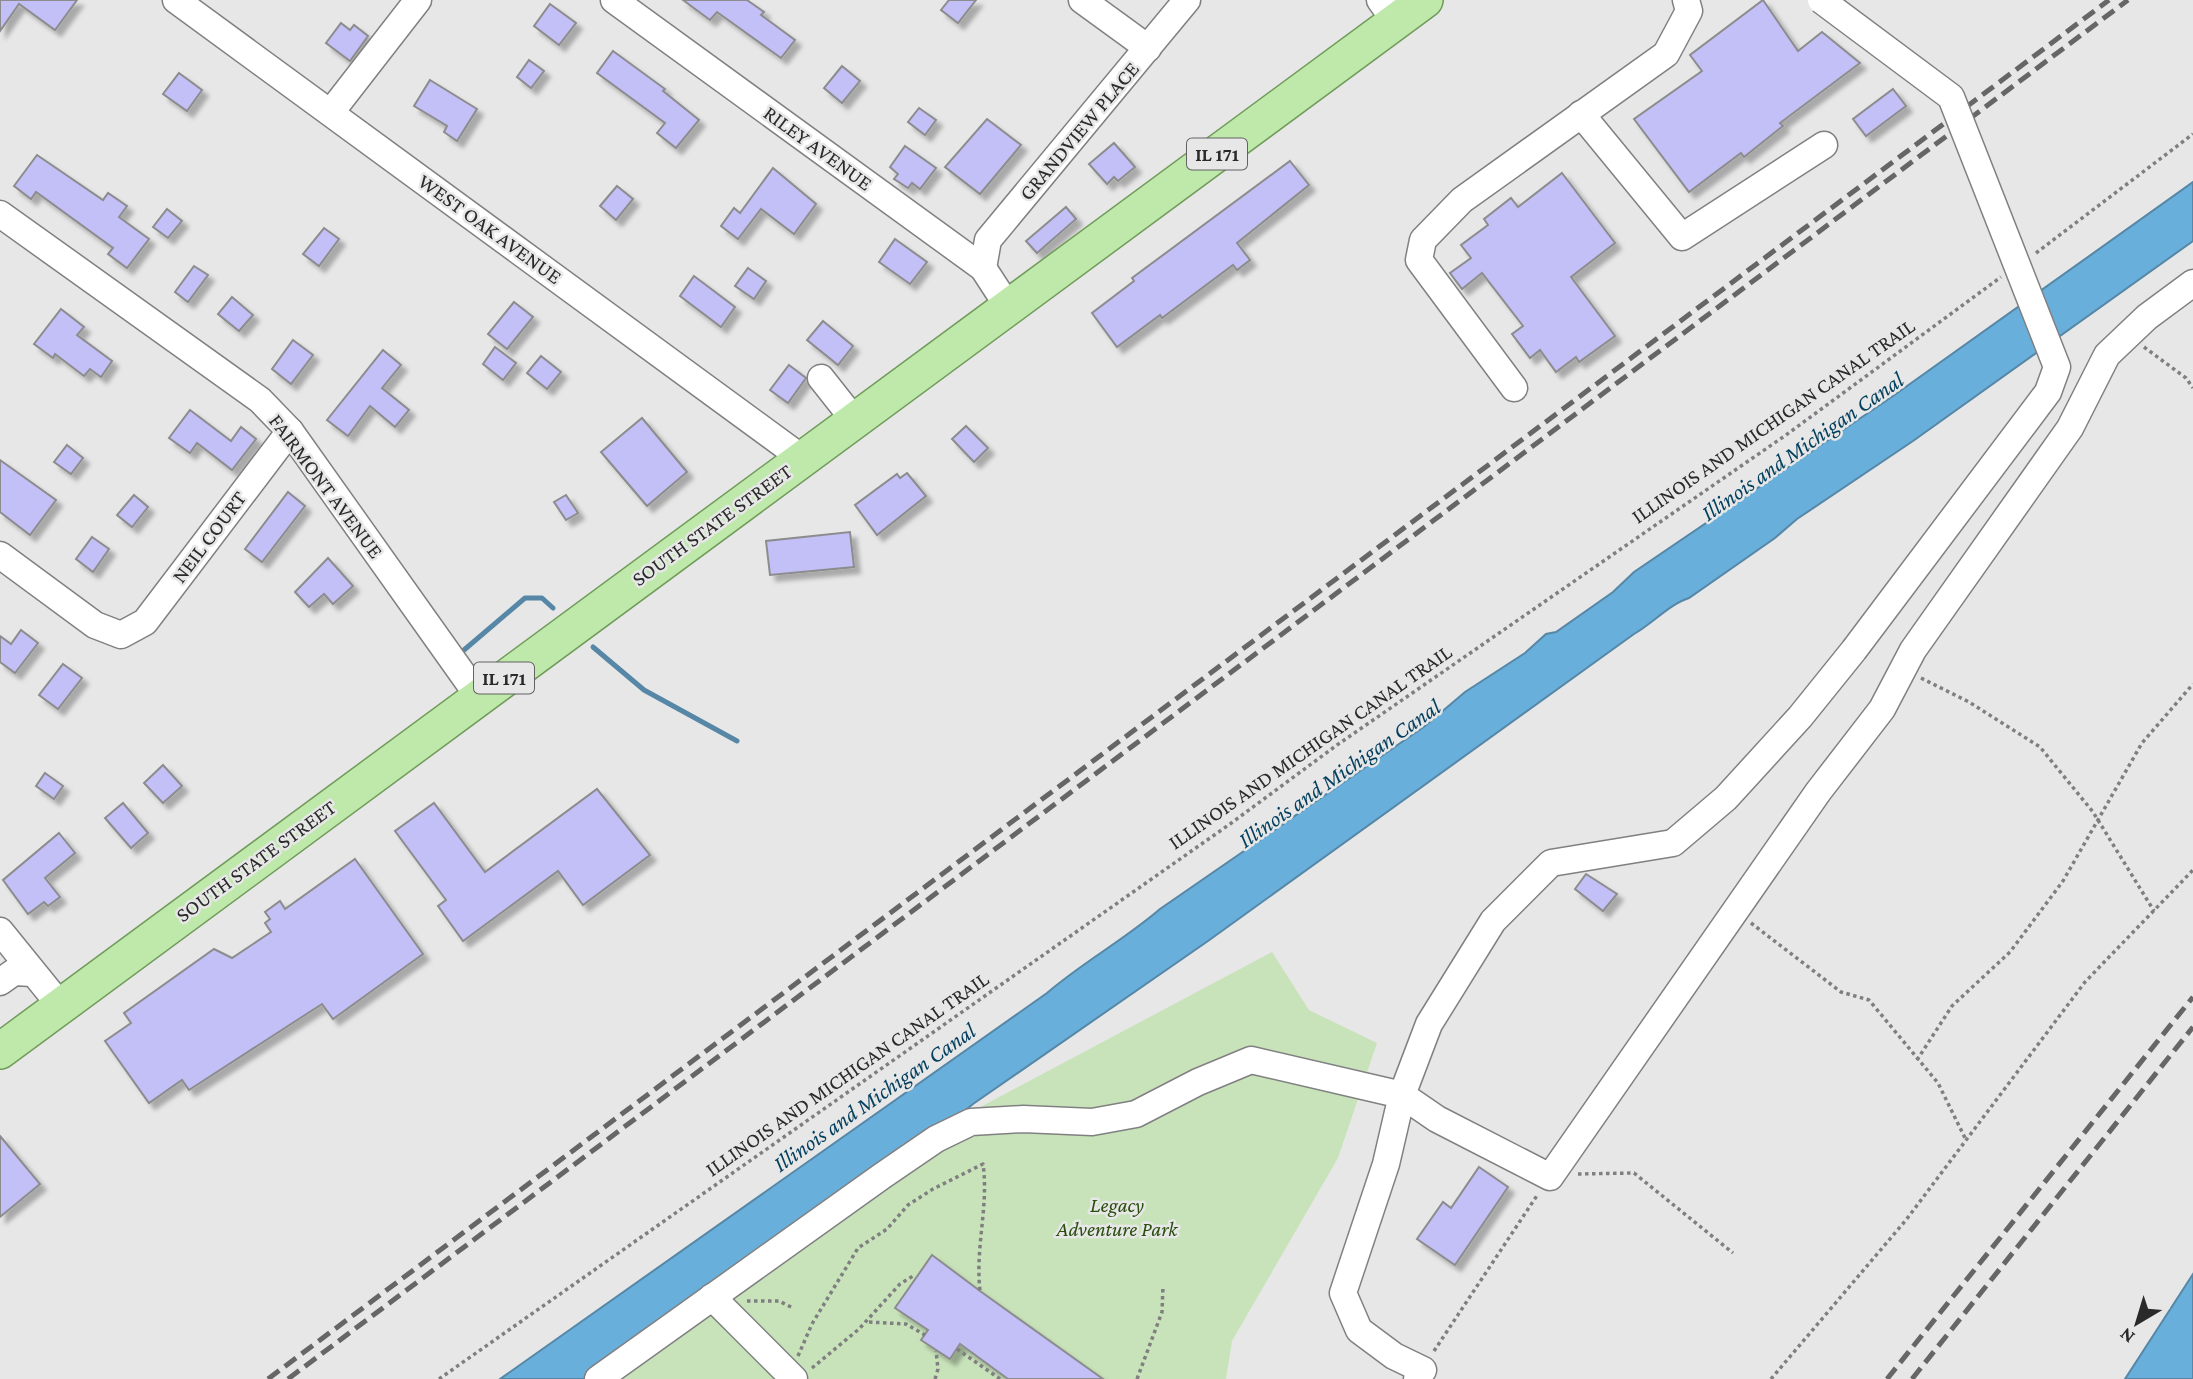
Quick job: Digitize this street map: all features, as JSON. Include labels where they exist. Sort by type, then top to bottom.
[{"type":"main road","name":"SOUTH STATE STREET","points":[[4,1038],[60,1005],[1009,308],[1388,11],[1425,0]]},
{"type":"street","name":"WEST OAK AVENUE","points":[[176,0],[803,459]]},
{"type":"street","points":[[331,112],[418,0]]},
{"type":"street","name":"RILEY AVENUE","points":[[614,0],[983,268],[1009,308]]},
{"type":"street","points":[[1082,0],[1148,48]]},
{"type":"street","name":"GRANDVIEW PLACE","points":[[983,268],[988,240],[1187,0]]},
{"type":"street","points":[[1514,388],[1419,260],[1423,240],[1462,200],[1666,54],[1689,10],[1686,0]]},
{"type":"street","points":[[1420,1375],[1359,1330],[1343,1293],[1374,1203],[1402,1096],[1429,1024],[1493,921],[1551,863],[1673,843],[1735,788],[1800,717],[1854,650],[2048,392],[2057,367],[1951,97],[1821,0]]},
{"type":"street","points":[[1581,114],[1682,237],[1824,145]]},
{"type":"street","name":"FAIRMONT AVENUE","points":[[0,214],[260,400],[290,431],[479,697]]},
{"type":"street","points":[[598,1379],[719,1304],[936,1139],[971,1122],[1023,1119],[1092,1122],[1136,1114],[1198,1082],[1251,1060],[1402,1096],[1437,1119],[1550,1177],[1818,792],[1882,709],[1903,669],[1988,542],[2070,428],[2106,355],[2193,283]]},
{"type":"street","points":[[821,378],[855,421]]},
{"type":"street","name":"NEIL COURT","points":[[0,555],[94,625],[121,635],[145,622],[290,431]]},
{"type":"street","points":[[0,931],[60,1005]]},
{"type":"street","points":[[0,982],[14,972],[33,972]]},
{"type":"street","points":[[719,1304],[796,1373]]},
{"type":"path","points":[[2028,260],[2193,134]]},
{"type":"path","name":"ILLINOIS AND MICHIGAN CANAL TRAIL","points":[[439,1379],[974,1005],[1338,745],[1786,435],[2007,273]]},
{"type":"path","points":[[2128,335],[2186,378],[2193,388]]},
{"type":"path","points":[[1903,669],[1969,702],[2040,747],[2097,819],[2154,911]]},
{"type":"path","points":[[1917,1060],[1952,1006],[2010,952],[2063,881],[2142,743],[2193,684]]},
{"type":"path","points":[[1771,1379],[1906,1220],[2085,982],[2193,870]]},
{"type":"path","points":[[1734,913],[1767,934],[1841,992],[1869,1000],[1938,1083],[1966,1140]]},
{"type":"path","points":[[796,1373],[812,1324],[858,1248],[887,1229],[908,1205],[983,1164],[987,1194],[978,1251],[980,1290]]},
{"type":"path","points":[[1420,1375],[1550,1177],[1600,1172],[1634,1173],[1733,1254]]},
{"type":"path","points":[[796,1373],[866,1322],[900,1283],[913,1276]]},
{"type":"path","points":[[1137,1379],[1162,1312],[1163,1286]]},
{"type":"path","points":[[719,1304],[750,1300],[779,1301],[793,1308]]},
{"type":"path","points":[[866,1322],[897,1322],[925,1335]]},
{"type":"path","points":[[957,1349],[965,1350],[1000,1379]]},
{"type":"path","points":[[935,1379],[938,1368],[936,1350]]},
{"type":"green space","name":"Legacy Adventure Park","points":[[1272,952],[1309,1010],[1377,1043],[1338,1158],[1232,1341],[1226,1379],[620,1379],[969,1113]]},
{"type":"water","points":[[2193,182],[2193,241],[1913,441],[1797,519],[1775,538],[1689,598],[1668,609],[1208,941],[973,1104],[936,1134],[589,1379],[500,1379],[1047,993],[1160,909],[1425,726],[1465,692],[1525,653],[1546,634],[1556,632],[1613,592],[1634,572],[1893,396]]},
{"type":"water","points":[[2193,1274],[2193,1379],[2125,1379]]},
{"type":"building","points":[[0,0],[77,0],[55,30],[19,4],[0,31]]},
{"type":"building","points":[[683,0],[747,0],[764,12],[761,15],[795,40],[781,58],[717,12],[710,20]]},
{"type":"building","points":[[949,0],[976,0],[958,23],[941,10]]},
{"type":"building","points":[[1763,0],[1798,51],[1822,32],[1860,63],[1780,123],[1783,126],[1744,157],[1741,153],[1689,192],[1634,119],[1702,71],[1690,55]]},
{"type":"building","points":[[550,4],[576,23],[559,45],[534,26]]},
{"type":"building","points":[[341,23],[350,30],[354,25],[368,36],[350,61],[326,43]]},
{"type":"building","points":[[613,51],[665,89],[663,91],[699,120],[676,148],[657,133],[665,123],[597,73]]},
{"type":"building","points":[[529,60],[544,71],[531,88],[517,77]]},
{"type":"building","points":[[842,66],[860,81],[842,103],[824,88]]},
{"type":"building","points":[[179,73],[202,90],[187,111],[163,94]]},
{"type":"building","points":[[430,80],[477,109],[457,141],[444,132],[447,126],[414,106]]},
{"type":"building","points":[[1893,89],[1906,106],[1866,136],[1853,119]]},
{"type":"building","points":[[919,108],[936,120],[925,135],[908,122]]},
{"type":"building","points":[[987,119],[1021,145],[980,194],[945,167]]},
{"type":"building","points":[[1114,143],[1135,167],[1118,181],[1114,177],[1107,184],[1089,164]]},
{"type":"building","points":[[905,146],[936,168],[920,189],[912,183],[908,188],[894,179],[898,174],[890,167]]},
{"type":"building","points":[[37,155],[103,200],[108,193],[127,206],[119,217],[149,239],[127,268],[108,254],[113,248],[36,192],[31,199],[14,186]]},
{"type":"building","points":[[1290,161],[1309,185],[1237,243],[1250,260],[1237,270],[1233,265],[1162,318],[1160,315],[1117,347],[1092,313],[1134,281],[1132,278]]},
{"type":"building","points":[[773,168],[816,204],[794,234],[761,209],[738,239],[721,226],[734,208],[740,213]]},
{"type":"building","points":[[1562,173],[1615,243],[1571,277],[1615,336],[1579,362],[1576,357],[1556,372],[1540,350],[1530,358],[1512,334],[1523,326],[1482,273],[1462,289],[1450,273],[1471,258],[1461,245],[1488,225],[1484,219],[1511,198],[1518,207]]},
{"type":"building","points":[[617,186],[633,199],[616,220],[600,206]]},
{"type":"building","points":[[1066,207],[1076,219],[1037,253],[1026,241]]},
{"type":"building","points":[[167,209],[182,221],[168,238],[153,227]]},
{"type":"building","points":[[324,228],[339,239],[319,266],[303,254]]},
{"type":"building","points":[[895,239],[927,262],[910,284],[879,262]]},
{"type":"building","points":[[194,266],[208,275],[188,302],[175,292]]},
{"type":"building","points":[[748,268],[766,281],[754,299],[735,286]]},
{"type":"building","points":[[694,276],[735,307],[721,327],[680,296]]},
{"type":"building","points":[[232,297],[253,315],[239,331],[218,314]]},
{"type":"building","points":[[514,302],[533,317],[507,349],[488,334]]},
{"type":"building","points":[[61,309],[84,327],[77,335],[112,361],[101,377],[90,369],[84,376],[55,354],[53,358],[34,344]]},
{"type":"building","points":[[823,321],[853,346],[838,365],[807,340]]},
{"type":"building","points":[[293,340],[313,355],[291,384],[272,369]]},
{"type":"building","points":[[495,347],[516,363],[503,380],[483,364]]},
{"type":"building","points":[[383,350],[401,365],[382,388],[409,410],[395,427],[370,406],[348,436],[327,420]]},
{"type":"building","points":[[541,356],[561,372],[547,389],[527,373]]},
{"type":"building","points":[[789,365],[806,378],[788,403],[770,390]]},
{"type":"building","points":[[190,410],[231,441],[241,427],[256,439],[232,470],[197,443],[190,453],[169,438]]},
{"type":"building","points":[[642,418],[687,472],[647,506],[601,452]]},
{"type":"building","points":[[966,426],[988,448],[974,462],[952,439]]},
{"type":"building","points":[[67,445],[83,458],[71,474],[54,462]]},
{"type":"building","points":[[0,460],[56,500],[30,535],[0,512]]},
{"type":"building","points":[[907,473],[926,496],[877,535],[855,505],[897,474],[900,478]]},
{"type":"building","points":[[288,492],[305,506],[262,562],[245,549]]},
{"type":"building","points":[[134,495],[148,507],[132,527],[117,515]]},
{"type":"building","points":[[566,495],[578,513],[566,520],[554,502]]},
{"type":"building","points":[[850,532],[854,567],[770,575],[766,541]]},
{"type":"building","points":[[92,537],[109,549],[93,572],[76,559]]},
{"type":"building","points":[[328,558],[353,586],[333,604],[324,594],[309,607],[295,592]]},
{"type":"building","points":[[21,630],[38,643],[15,673],[0,662],[0,636],[11,644]]},
{"type":"building","points":[[63,664],[82,678],[58,709],[39,695]]},
{"type":"building","points":[[163,765],[182,786],[163,803],[144,783]]},
{"type":"building","points":[[45,773],[63,786],[54,799],[36,786]]},
{"type":"building","points":[[597,789],[650,855],[583,905],[558,871],[463,941],[438,906],[446,900],[395,831],[434,803],[485,872]]},
{"type":"building","points":[[123,803],[148,833],[131,848],[105,818]]},
{"type":"building","points":[[59,833],[75,853],[45,878],[60,897],[48,906],[44,902],[28,914],[3,880]]},
{"type":"building","points":[[355,859],[423,954],[333,1019],[322,1004],[189,1090],[182,1080],[149,1103],[105,1041],[131,1023],[124,1013],[214,949],[232,958],[271,932],[265,923],[270,919],[265,912],[280,901],[285,909]]},
{"type":"building","points":[[1586,874],[1617,894],[1603,911],[1575,889]]},
{"type":"building","points":[[0,1136],[40,1184],[0,1217]]},
{"type":"building","points":[[1479,1167],[1508,1187],[1455,1265],[1417,1239],[1443,1202],[1451,1208]]},
{"type":"building","points":[[932,1255],[1103,1379],[1008,1379],[960,1344],[950,1359],[921,1340],[928,1330],[895,1308]]},
{"type":"waterway","points":[[464,650],[525,598],[542,598],[553,608]]},
{"type":"waterway","points":[[593,647],[644,690],[737,741]]},
{"type":"railway","points":[[268,1379],[2109,0]]},
{"type":"railway","points":[[288,1379],[2128,0]]},
{"type":"railway","points":[[1887,1379],[2193,997]]},
{"type":"railway","points":[[1912,1379],[2193,1027]]},
{"type":"water label","name":"Illinois and Michigan Canal","points":[[1802,446]]},
{"type":"water label","name":"Illinois and Michigan Canal","points":[[1339,773]]},
{"type":"water label","name":"Illinois and Michigan Canal","points":[[874,1097]]}]
